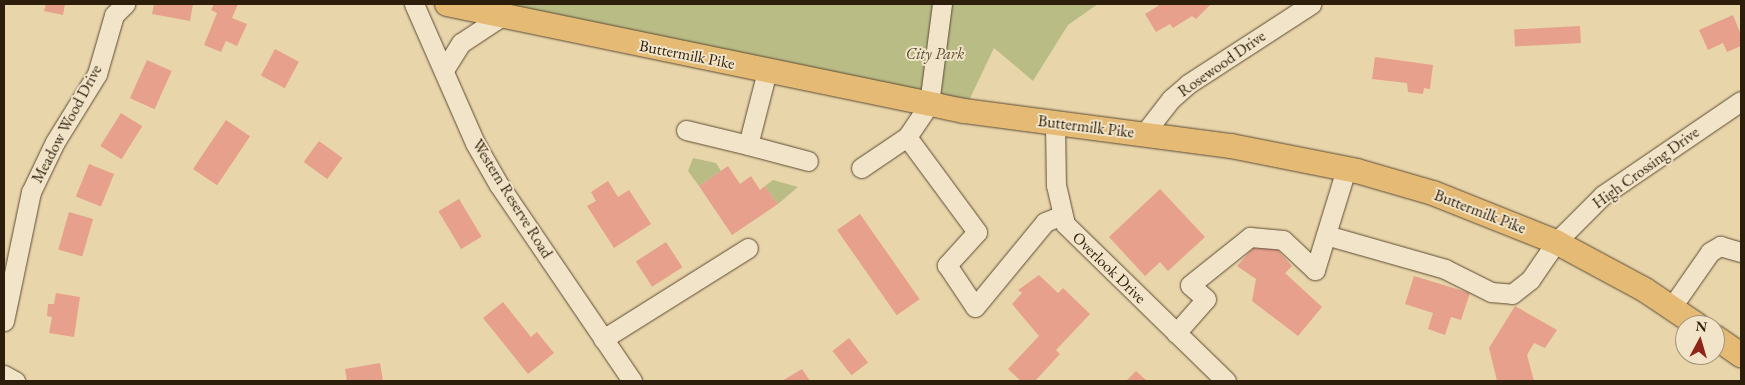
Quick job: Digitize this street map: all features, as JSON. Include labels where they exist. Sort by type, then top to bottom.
[{"type":"main road","name":"Buttermilk Pike","points":[[447,4],[929,104],[1055,124],[1231,146],[1346,169],[1433,193],[1556,242],[1645,290],[1682,315]]},
{"type":"main road","points":[[1725,344],[1741,355]]},
{"type":"street","name":"Western Reserve Road","points":[[414,4],[475,143],[499,185],[632,381]]},
{"type":"street","points":[[861,168],[908,137],[929,104],[942,4]]},
{"type":"street","name":"Rosewood Drive","points":[[1143,135],[1171,99],[1188,84],[1311,4]]},
{"type":"street","name":"Meadow Wood Drive","points":[[4,322],[32,192],[55,142],[97,74],[116,8]]},
{"type":"street","points":[[444,70],[461,43],[502,16]]},
{"type":"street","points":[[748,145],[767,71]]},
{"type":"street","name":"High Crossing Drive","points":[[1326,235],[1445,269],[1491,292],[1512,294],[1530,280],[1556,242],[1603,195],[1741,101]]},
{"type":"street","name":"Overlook Drive","points":[[1055,124],[1056,185],[1062,215],[1072,233],[1226,381]]},
{"type":"street","points":[[686,130],[808,161]]},
{"type":"street","points":[[908,137],[977,232],[947,266],[974,307],[1045,222],[1062,215]]},
{"type":"street","points":[[1176,333],[1206,299],[1190,285],[1237,245],[1250,237],[1283,240],[1315,270],[1346,169]]},
{"type":"street","points":[[1671,308],[1710,252],[1720,246],[1741,252]]},
{"type":"street","points":[[603,339],[748,248]]},
{"type":"street","points":[[4,375],[15,381]]},
{"type":"green space","name":"City Park","points":[[447,4],[1098,4],[1068,25],[1033,81],[994,48],[964,111]]},
{"type":"green space","points":[[693,158],[716,163],[721,171],[699,186],[688,171]]},
{"type":"green space","points":[[773,180],[798,187],[778,204],[765,186]]},
{"type":"building","points":[[46,4],[65,4],[63,15],[44,11]]},
{"type":"building","points":[[154,4],[193,4],[190,21],[152,14]]},
{"type":"building","points":[[214,4],[238,4],[232,18],[247,24],[237,46],[226,41],[221,52],[204,45],[217,13],[211,10]]},
{"type":"building","points":[[1161,4],[1211,4],[1196,19],[1192,16],[1173,28],[1170,24],[1156,32],[1145,14]]},
{"type":"building","points":[[1733,15],[1741,35],[1741,46],[1727,52],[1723,43],[1708,50],[1699,30]]},
{"type":"building","points":[[1580,26],[1581,43],[1515,46],[1514,29]]},
{"type":"building","points":[[275,49],[299,62],[285,88],[261,75]]},
{"type":"building","points":[[1375,57],[1433,65],[1430,89],[1424,88],[1423,94],[1408,92],[1407,83],[1372,79]]},
{"type":"building","points":[[147,60],[172,71],[155,109],[130,98]]},
{"type":"building","points":[[121,113],[142,126],[122,159],[100,146]]},
{"type":"building","points":[[226,120],[250,136],[217,185],[193,169]]},
{"type":"building","points":[[319,141],[342,158],[327,179],[304,162]]},
{"type":"building","points":[[89,164],[114,174],[101,207],[76,196]]},
{"type":"building","points":[[728,166],[740,184],[751,176],[760,190],[765,186],[778,204],[732,235],[699,186]]},
{"type":"building","points":[[608,181],[618,197],[629,190],[651,224],[614,248],[587,206],[596,201],[591,192]]},
{"type":"building","points":[[1160,189],[1205,237],[1168,271],[1160,262],[1145,276],[1109,237]]},
{"type":"building","points":[[459,199],[482,237],[461,249],[438,211]]},
{"type":"building","points":[[69,212],[93,219],[82,256],[58,249]]},
{"type":"building","points":[[860,214],[920,299],[897,315],[837,230]]},
{"type":"building","points":[[666,242],[682,267],[652,287],[636,262]]},
{"type":"building","points":[[1275,247],[1292,266],[1285,273],[1322,307],[1298,336],[1252,301],[1256,279],[1237,266],[1253,248]]},
{"type":"building","points":[[1039,275],[1058,293],[1063,288],[1090,314],[1056,350],[1060,354],[1035,381],[1021,381],[1008,369],[1039,336],[1012,304],[1022,293],[1018,290]]},
{"type":"building","points":[[1414,276],[1470,293],[1461,320],[1451,317],[1445,335],[1428,329],[1433,313],[1405,304]]},
{"type":"building","points":[[56,293],[80,297],[74,337],[49,333],[52,317],[47,316],[48,304],[54,304]]},
{"type":"building","points":[[503,302],[531,337],[537,332],[554,353],[528,374],[483,318]]},
{"type":"building","points":[[1515,306],[1557,330],[1545,348],[1534,343],[1527,355],[1534,381],[1497,381],[1489,348]]},
{"type":"building","points":[[849,338],[868,362],[852,375],[832,351]]},
{"type":"building","points":[[380,363],[383,381],[347,381],[345,369]]},
{"type":"building","points":[[802,369],[810,381],[782,381]]},
{"type":"building","points":[[1136,371],[1147,381],[1126,381]]}]
